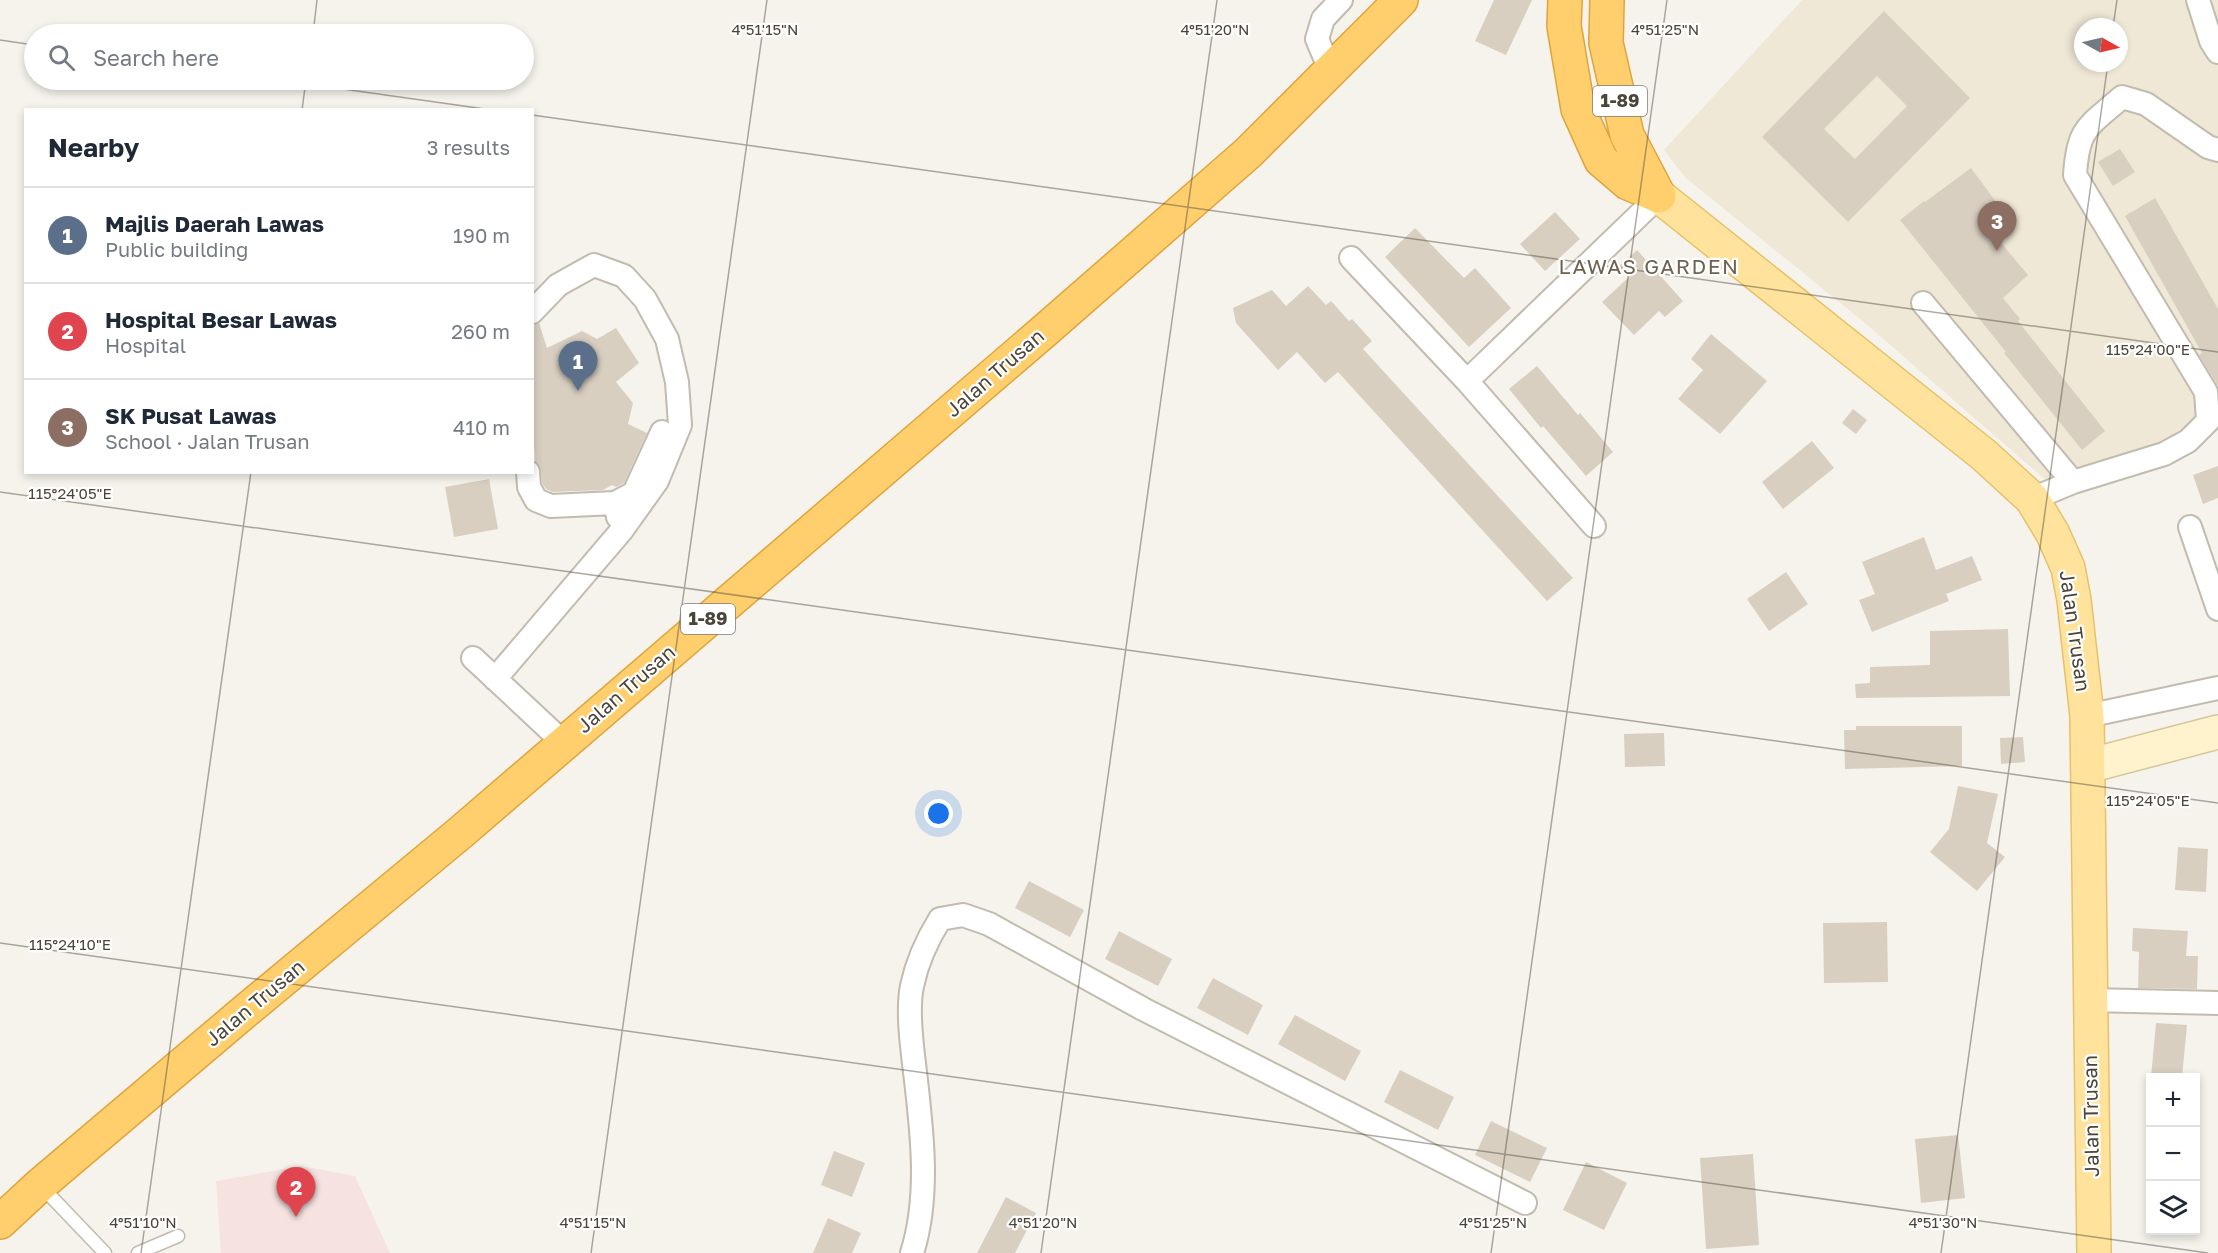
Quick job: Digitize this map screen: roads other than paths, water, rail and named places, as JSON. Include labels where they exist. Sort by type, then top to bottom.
[{"type":"highway","name":"Jalan Trusan","points":[[0,1222],[40,1185],[564,743],[1248,153],[1401,0]]},
{"type":"highway","name":"Jalan Trusan","points":[[1565,0],[1564,26],[1578,109],[1601,160],[1628,183],[1659,196]]},
{"type":"highway","name":"Jalan Trusan","points":[[1606,0],[1606,43],[1628,135],[1659,196]]},
{"type":"main road","name":"Jalan Trusan","points":[[1659,196],[1984,455],[2032,499],[2053,534],[2068,568],[2074,600],[2087,716],[2094,1253]]},
{"type":"street","points":[[1331,72],[1317,39],[1323,19],[1341,0]]},
{"type":"street","points":[[2198,0],[2211,41],[2218,52]]},
{"type":"street","points":[[2032,499],[2073,482],[2164,454],[2188,441],[2208,421],[2206,392],[2075,175],[2079,139],[2085,130],[2122,97],[2146,104],[2208,147],[2218,150]]},
{"type":"street","points":[[1467,381],[1659,196]]},
{"type":"street","points":[[1351,258],[1467,381],[1594,526]]},
{"type":"street","points":[[495,679],[622,530],[657,481],[680,425],[676,382],[667,339],[645,299],[624,276],[594,265],[558,285],[534,310]]},
{"type":"street","points":[[1923,303],[2073,482]]},
{"type":"street","points":[[528,474],[529,487],[536,500],[550,506],[615,503],[634,493],[664,428],[676,382]]},
{"type":"street","points":[[615,503],[622,530]]},
{"type":"street","points":[[2190,527],[2218,609]]},
{"type":"street","points":[[472,658],[564,743]]},
{"type":"street","points":[[2087,716],[2218,688]]},
{"type":"street","points":[[2088,766],[2218,732]]},
{"type":"street","points":[[912,1253],[918,1235],[923,1182],[921,1123],[911,1037],[911,987],[924,945],[940,919],[963,915],[988,924],[1143,1009],[1525,1203]]},
{"type":"street","points":[[2090,1000],[2218,1003]]},
{"type":"lane","points":[[40,1185],[105,1253]]},
{"type":"lane","points":[[138,1253],[177,1236]]},
{"type":"place","name":"SK Pusat Lawas","points":[[1997,251]]},
{"type":"place","name":"Majlis Daerah Lawas","points":[[578,391]]},
{"type":"place","name":"Hospital Besar Lawas","points":[[296,1217]]},
{"type":"district","name":"LAWAS GARDEN","points":[[1649,267]]}]
